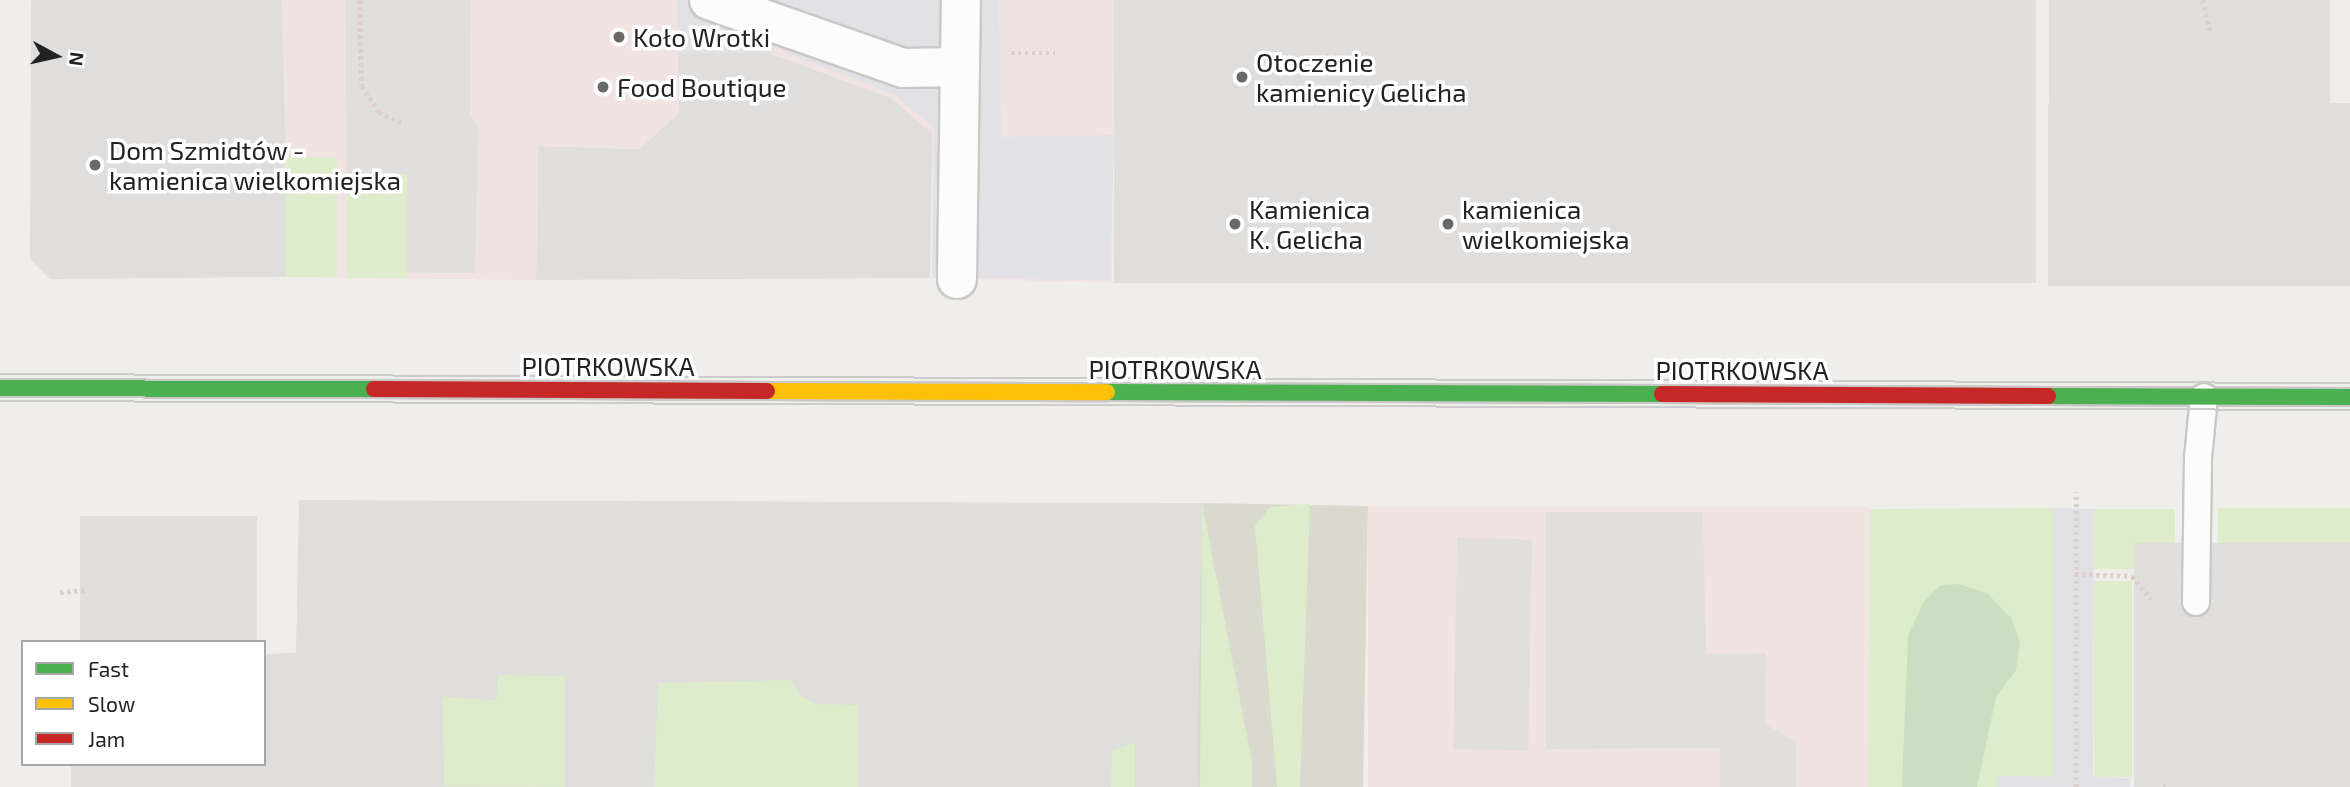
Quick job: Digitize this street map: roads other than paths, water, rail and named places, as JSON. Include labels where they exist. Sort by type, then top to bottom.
[{"type":"street","points":[[709,0],[903,68],[958,67]]},
{"type":"street","points":[[957,278],[961,0]]},
{"type":"street","name":"PIOTRKOWSKA","points":[[0,388],[2350,397]]},
{"type":"lane","points":[[2196,602],[2198,458],[2204,397]]},
{"type":"tram line","points":[[0,374],[2350,383]]},
{"type":"tram line","points":[[0,401],[2350,410]]},
{"type":"place","name":"Koło Wrotki","points":[[619,37]]},
{"type":"place","name":"Otoczenie kamienicy Gelicha","points":[[1242,77]]},
{"type":"place","name":"Food Boutique","points":[[603,87]]},
{"type":"place","name":"Dom Szmidtów - kamienica wielkomiejska","points":[[95,165]]},
{"type":"place","name":"Kamienica K. Gelicha","points":[[1235,224]]},
{"type":"place","name":"kamienica wielkomiejska","points":[[1448,224]]}]
